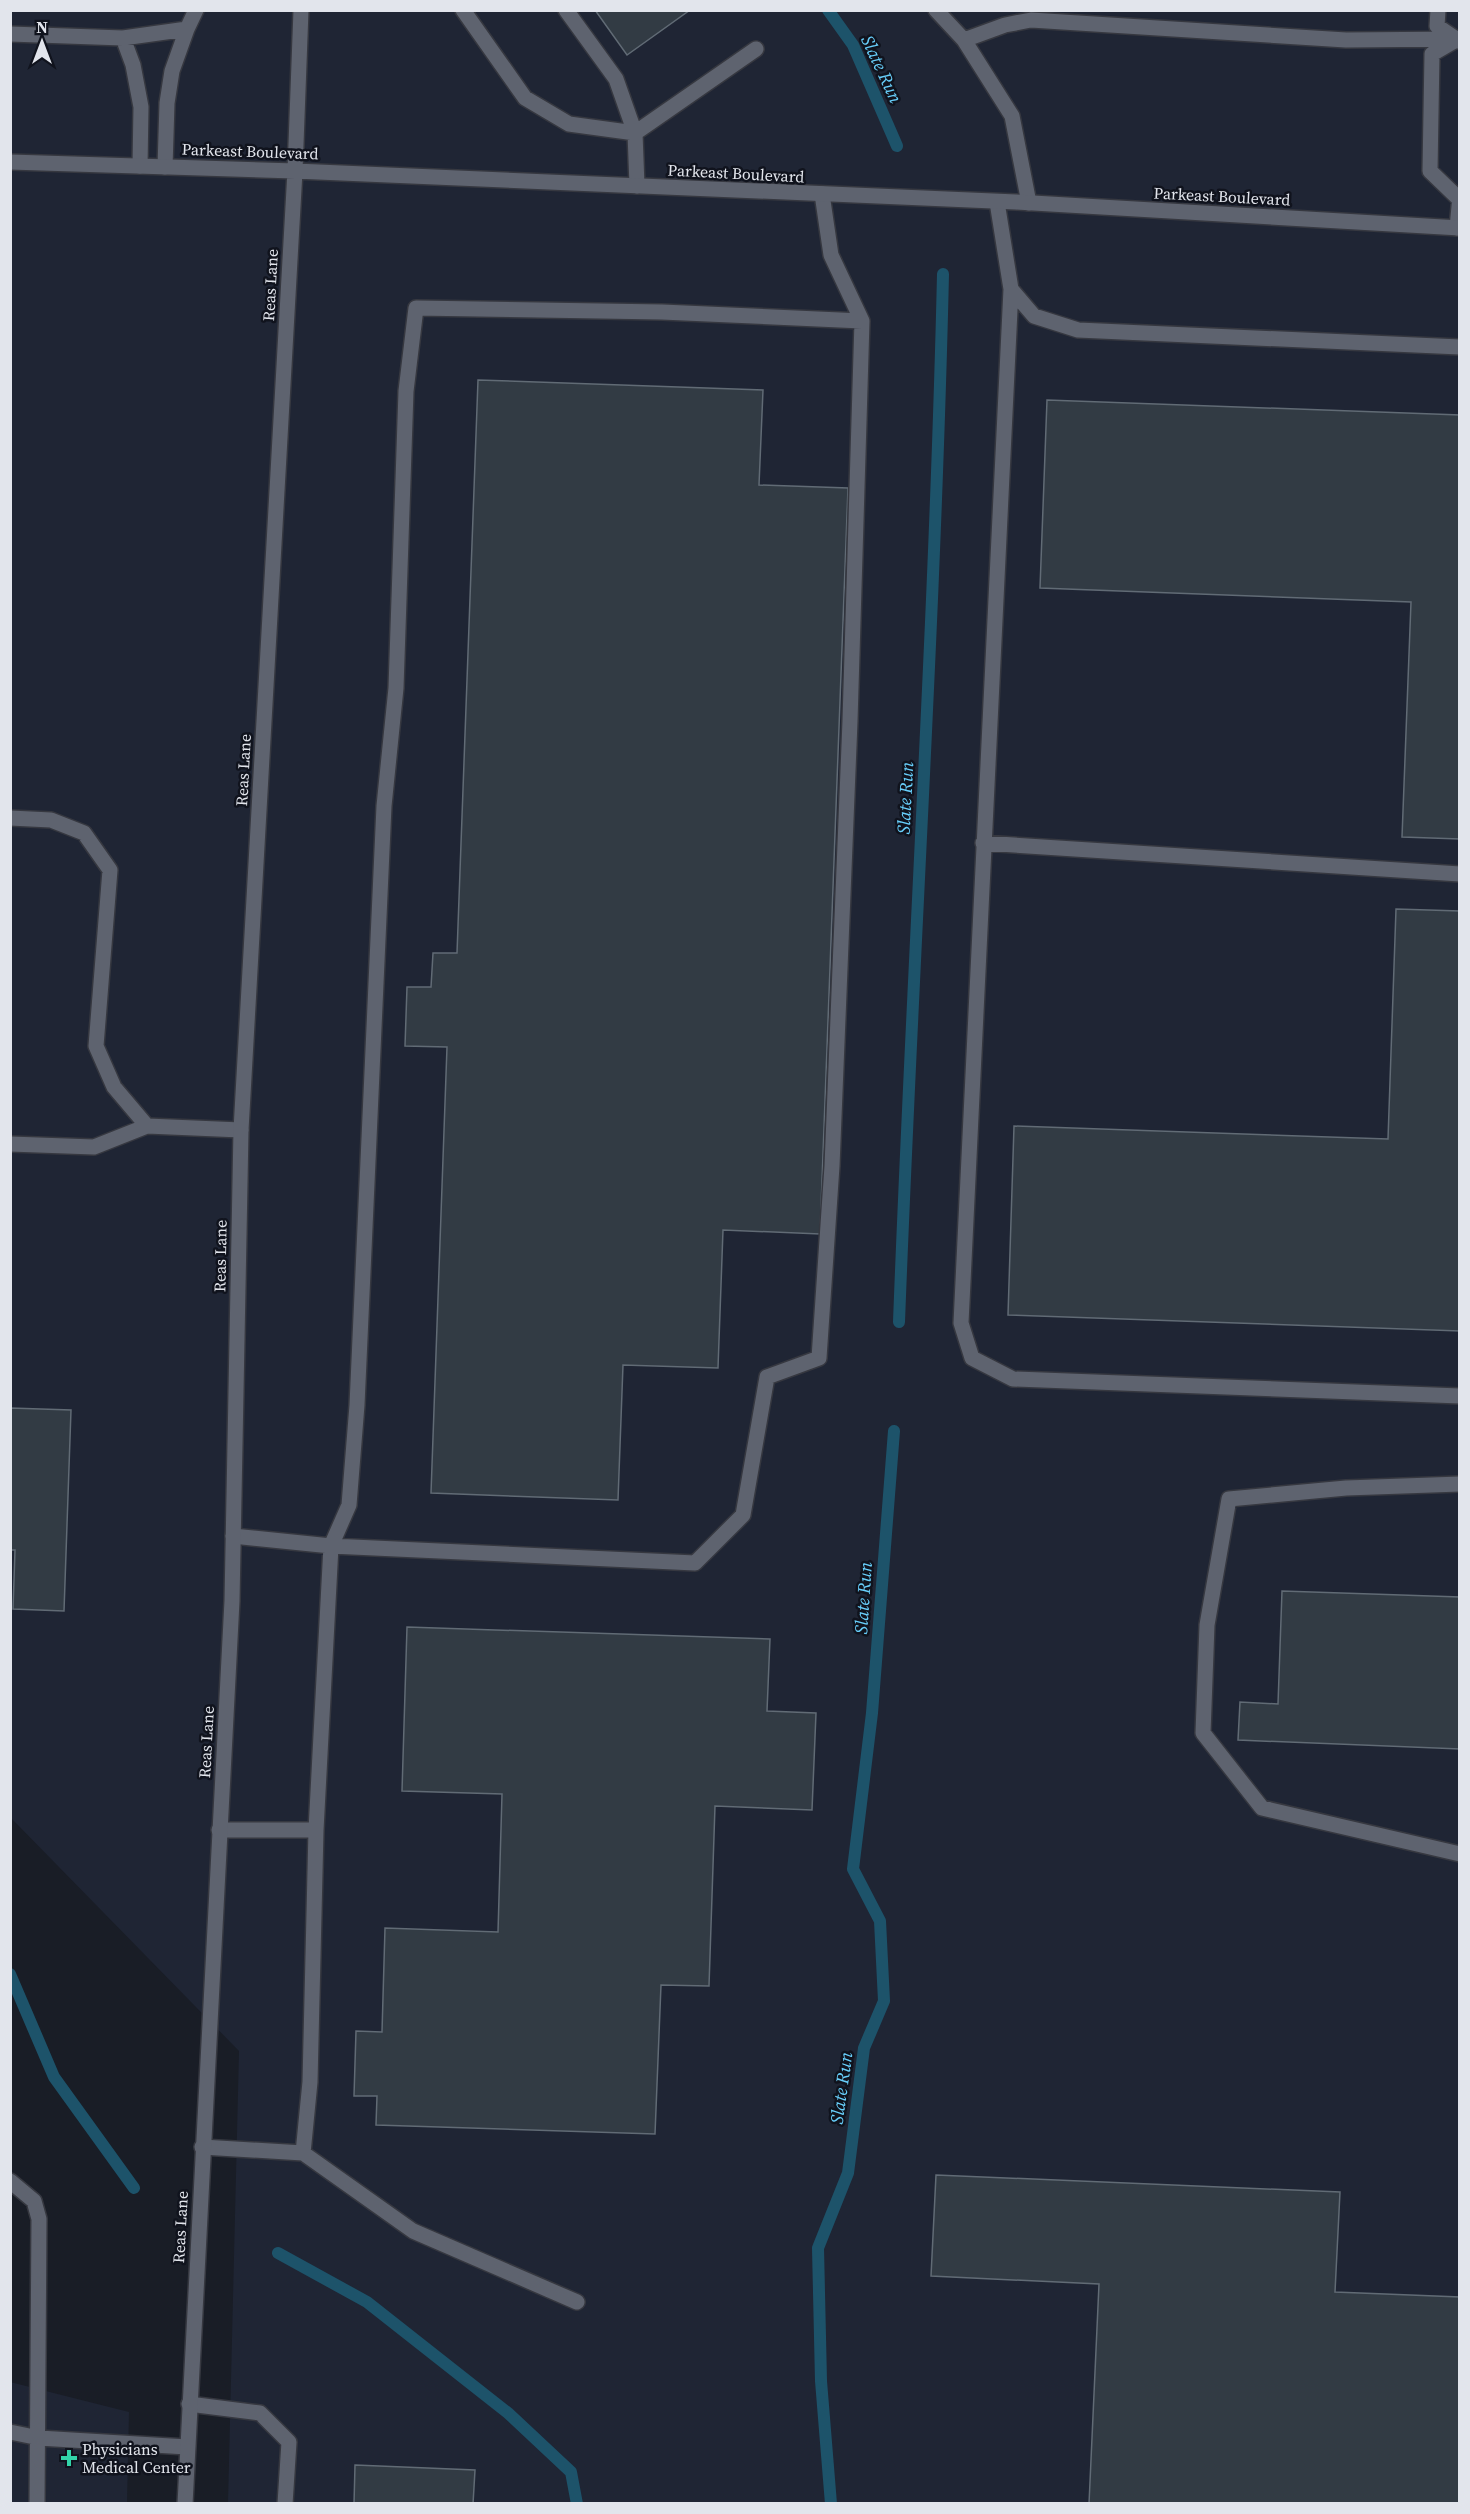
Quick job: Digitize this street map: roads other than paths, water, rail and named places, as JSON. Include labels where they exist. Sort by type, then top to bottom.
[{"type":"street","points":[[165,166],[167,104],[172,71],[196,10]]},
{"type":"street","name":"Reas Lane","points":[[185,2504],[232,1601],[241,1131],[295,171],[301,10]]},
{"type":"street","points":[[463,10],[525,98],[569,124],[636,133],[756,49]]},
{"type":"street","points":[[566,10],[616,79],[636,133],[637,186]]},
{"type":"street","points":[[936,10],[964,40],[1012,116],[1029,203]]},
{"type":"street","points":[[1438,10],[1437,26],[1459,39]]},
{"type":"street","points":[[964,40],[1005,25],[1031,20],[1346,40],[1459,39]]},
{"type":"street","points":[[10,34],[123,38],[187,29]]},
{"type":"street","points":[[123,38],[133,65],[141,107],[140,166]]},
{"type":"street","points":[[1458,228],[1459,197],[1430,171],[1432,54],[1459,39]]},
{"type":"street","name":"Parkeast Boulevard","points":[[10,162],[295,171],[1029,203],[1458,228]]},
{"type":"street","points":[[233,1536],[332,1546],[695,1563],[743,1515],[767,1377],[819,1358],[832,1166],[850,722],[862,321],[831,255],[822,194]]},
{"type":"street","points":[[997,202],[1011,289],[961,1323],[972,1358],[1013,1379],[1460,1396]]},
{"type":"street","points":[[1011,289],[1034,316],[1078,330],[1460,347]]},
{"type":"street","points":[[303,2153],[310,2082],[316,1830],[332,1546],[349,1505],[357,1405],[384,806],[396,688],[406,391],[416,308],[662,312],[862,321]]},
{"type":"street","points":[[10,818],[51,820],[84,833],[110,870],[96,1046],[114,1087],[147,1126]]},
{"type":"street","points":[[983,843],[1460,874]]},
{"type":"street","points":[[10,1144],[94,1148],[147,1126],[241,1131]]},
{"type":"street","points":[[1460,1484],[1346,1488],[1229,1499],[1207,1625],[1203,1733],[1262,1808],[1460,1854]]},
{"type":"street","points":[[219,1830],[316,1830]]},
{"type":"street","points":[[202,2147],[303,2153],[413,2232],[577,2302]]},
{"type":"street","points":[[10,2181],[34,2201],[39,2219],[37,2504]]},
{"type":"street","points":[[189,2404],[260,2413],[275,2427],[289,2442],[285,2504]]},
{"type":"street","points":[[10,2432],[39,2438],[187,2446]]},
{"type":"waterway","name":"Slate Run","points":[[828,10],[853,45],[897,146]]},
{"type":"waterway","name":"Slate Run","points":[[899,1322],[935,536],[943,274]]},
{"type":"waterway","name":"Slate Run","points":[[831,2504],[821,2381],[818,2248],[848,2173],[864,2048],[884,2001],[880,1921],[853,1869],[872,1713],[894,1431]]},
{"type":"waterway","points":[[10,1974],[54,2077],[134,2188]]},
{"type":"waterway","points":[[278,2253],[367,2302],[508,2413],[571,2472],[577,2504]]},
{"type":"place","name":"Physicians Medical Center","points":[[69,2458]]}]
